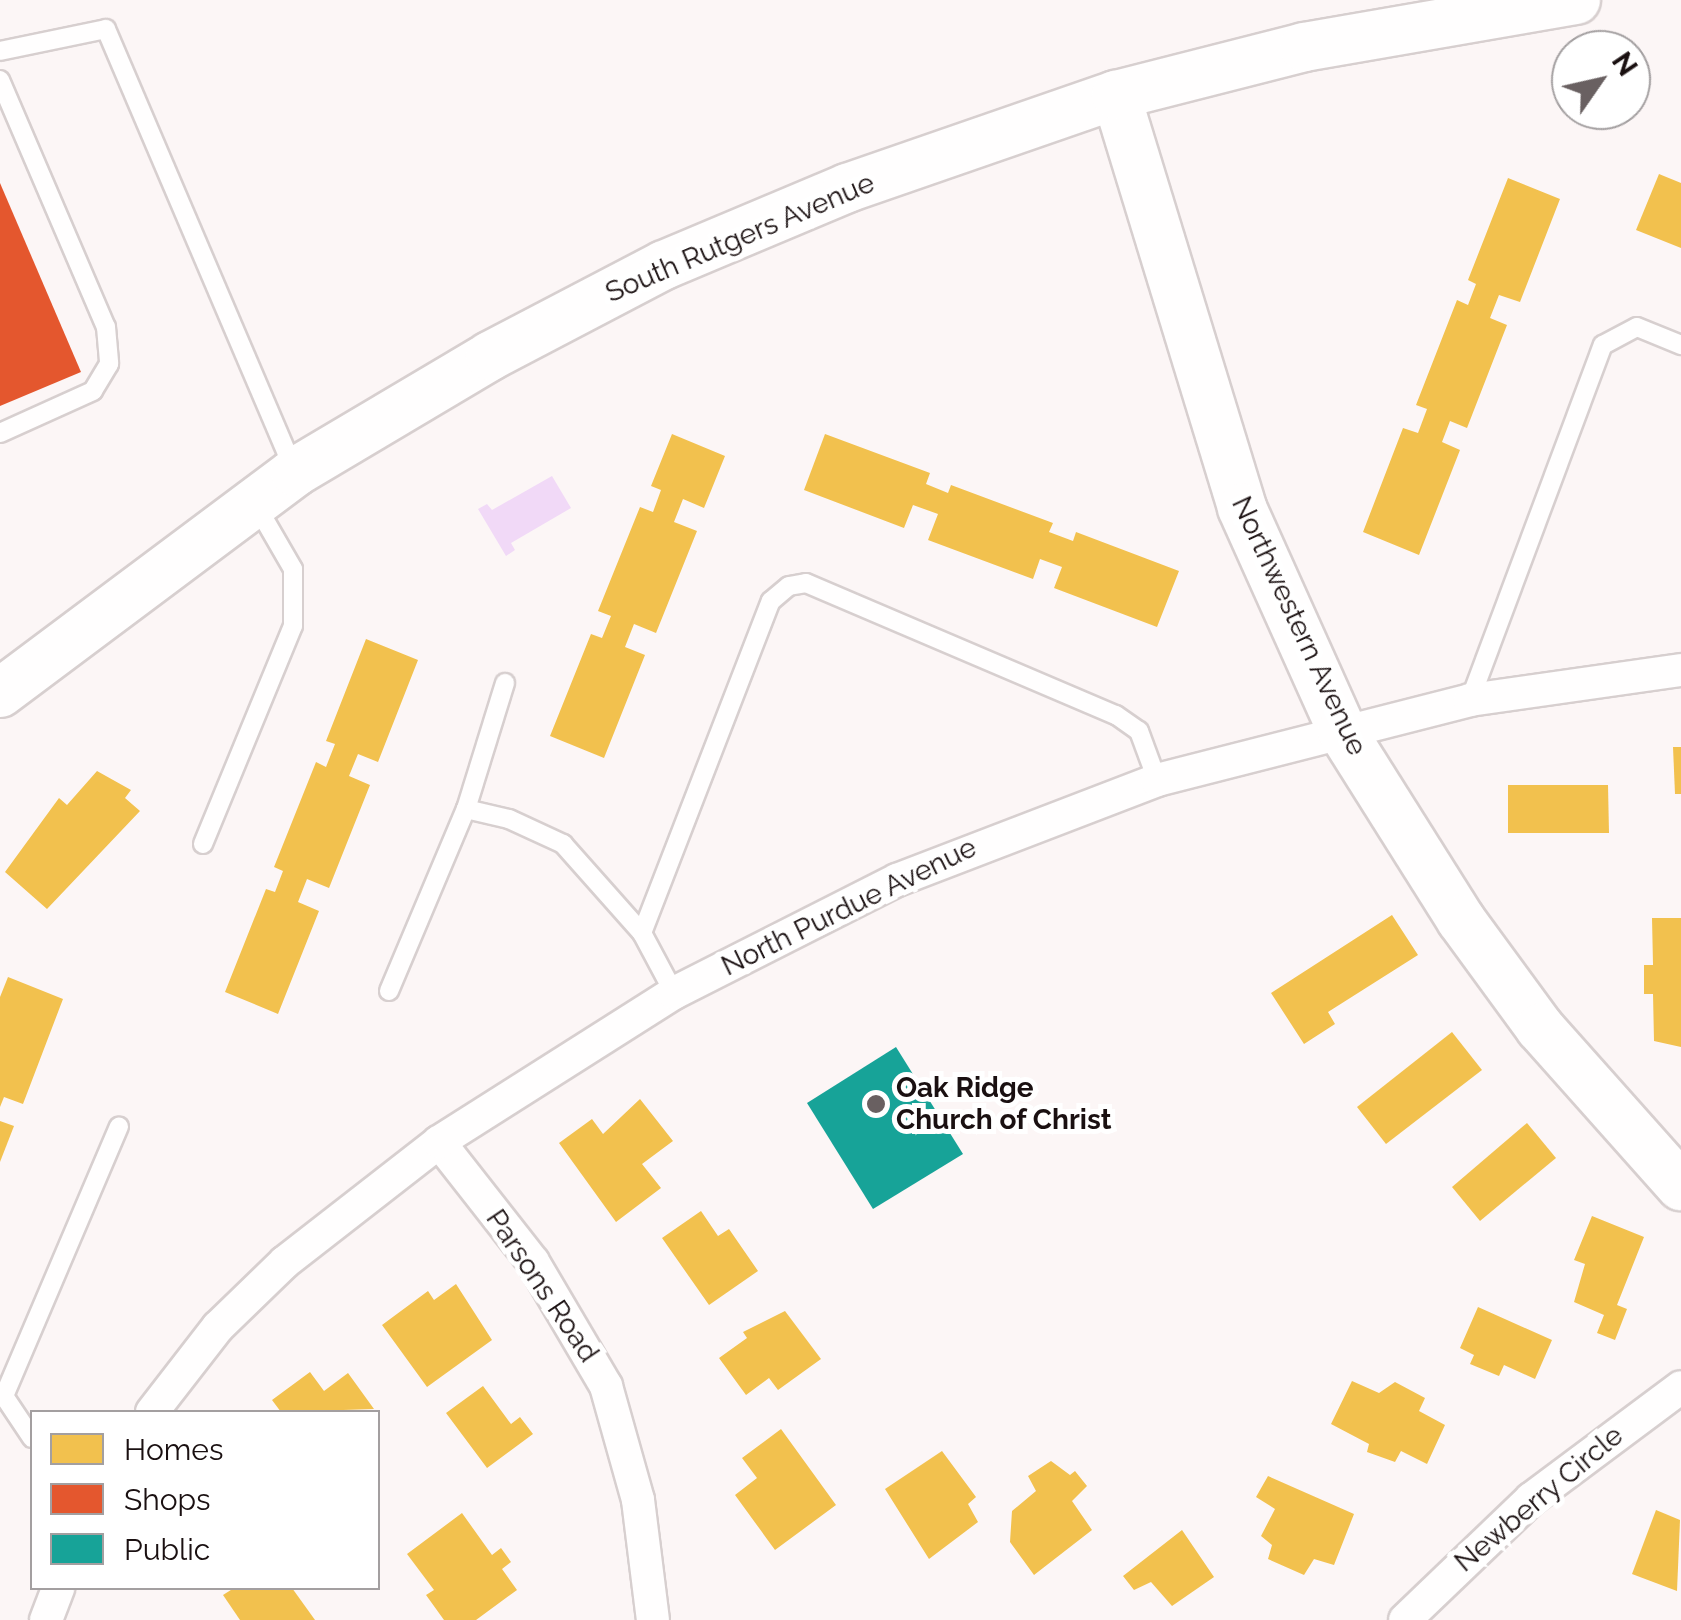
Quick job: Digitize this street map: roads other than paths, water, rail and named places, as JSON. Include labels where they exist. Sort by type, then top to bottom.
[{"type":"street","name":"South Rutgers Avenue","points":[[0,693],[295,472],[490,356],[664,264],[847,188],[1116,95],[1304,47],[1576,0]]},
{"type":"street","name":"Northwestern Avenue","points":[[1116,95],[1242,508],[1342,731],[1461,920],[1540,1028],[1681,1186]]},
{"type":"street","name":"North Purdue Avenue","points":[[154,1410],[218,1327],[285,1262],[439,1142],[674,992],[950,856],[1156,780],[1342,731],[1470,700],[1681,670]]},
{"type":"street","name":"Parsons Road","points":[[439,1142],[533,1262],[606,1386],[638,1500],[653,1620]]},
{"type":"street","name":"Newberry Circle","points":[[1404,1620],[1531,1499],[1681,1387]]},
{"type":"street","points":[[46,1620],[57,1590]]},
{"type":"lane","points":[[0,51],[106,29],[295,472]]},
{"type":"lane","points":[[0,80],[106,327],[109,364],[93,391],[0,433]]},
{"type":"lane","points":[[1470,700],[1603,345],[1637,327],[1681,345]]},
{"type":"lane","points":[[203,844],[293,626],[293,569],[254,500]]},
{"type":"lane","points":[[642,933],[772,601],[788,586],[806,584],[1116,715],[1139,732],[1156,780]]},
{"type":"lane","points":[[389,990],[466,809],[505,683]]},
{"type":"lane","points":[[466,809],[508,819],[563,844],[642,933],[674,992]]},
{"type":"lane","points":[[30,1435],[4,1396],[119,1126]]},
{"type":"place","name":"Oak Ridge Church of Christ","points":[[876,1104]]}]
